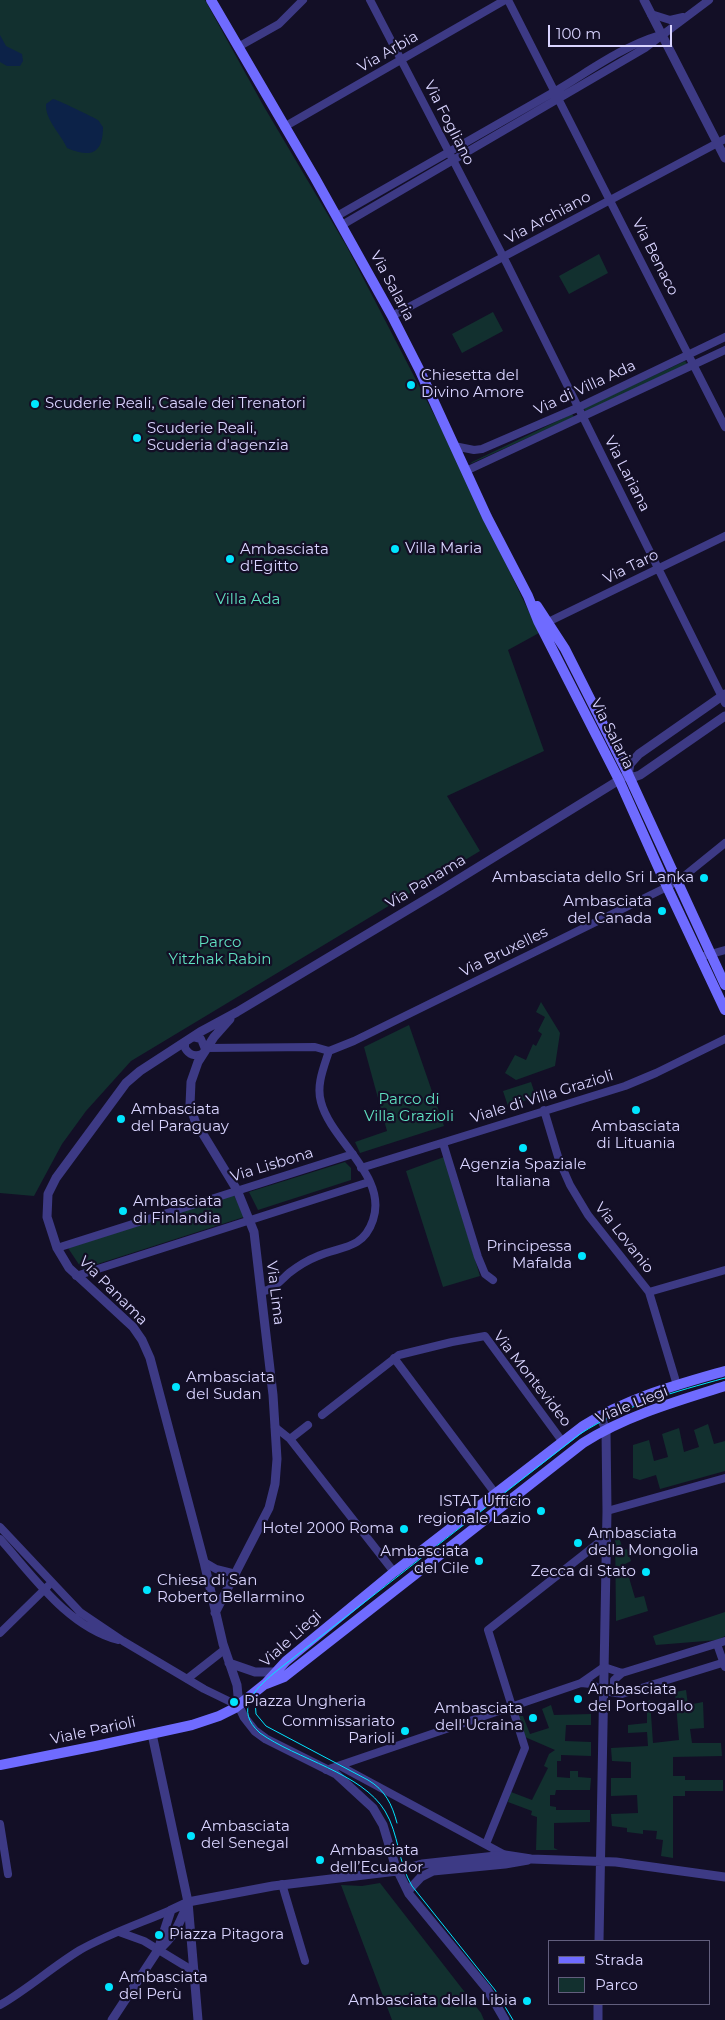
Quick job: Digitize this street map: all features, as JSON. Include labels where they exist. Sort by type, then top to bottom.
[{"type":"main road","name":"Via Salaria","points":[[211,0],[392,316],[575,696],[619,780],[667,887],[725,985]]},
{"type":"main road","name":"Via Salaria","points":[[528,596],[548,622],[572,661],[628,774],[677,881],[725,1010]]},
{"type":"main road","name":"Viale Liegi","points":[[265,1684],[286,1661],[394,1572],[562,1441],[600,1416],[624,1404],[677,1385],[725,1371]]},
{"type":"main road","name":"Viale Liegi","points":[[265,1684],[284,1677],[572,1450],[606,1430],[657,1409],[725,1386]]},
{"type":"main road","points":[[239,1706],[265,1684]]},
{"type":"main road","name":"Viale Parioli","points":[[0,1765],[192,1725],[219,1716],[239,1706]]},
{"type":"street","points":[[238,46],[279,24],[303,0]]},
{"type":"street","name":"Via Fogliano","points":[[370,0],[504,258]]},
{"type":"street","name":"Via Arbia","points":[[284,127],[506,0]]},
{"type":"street","name":"Via Benaco","points":[[506,0],[557,96],[725,427]]},
{"type":"street","points":[[644,0],[721,141],[725,158]]},
{"type":"street","points":[[339,221],[392,184],[500,122],[557,96],[650,45],[685,16],[709,0]]},
{"type":"street","points":[[651,14],[670,20],[685,16]]},
{"type":"street","points":[[339,221],[397,193],[505,130],[557,96],[602,63],[636,44],[662,35]]},
{"type":"street","points":[[602,63],[606,70]]},
{"type":"street","points":[[500,122],[505,130]]},
{"type":"street","name":"Via Archiano","points":[[392,316],[721,141]]},
{"type":"street","points":[[392,184],[397,193]]},
{"type":"street","name":"Via Lariana","points":[[504,258],[577,408],[724,698]]},
{"type":"street","name":"Via di Villa Ada","points":[[454,446],[474,450],[482,449],[577,408],[725,337]]},
{"type":"street","name":"Via di Villa Ada","points":[[466,471],[725,350]]},
{"type":"street","name":"Via Taro","points":[[548,622],[725,536]]},
{"type":"street","points":[[724,698],[642,752],[632,762],[628,774],[635,777],[640,775],[725,716]]},
{"type":"street","points":[[616,752],[629,755],[642,752]]},
{"type":"street","name":"Via Panama","points":[[226,1656],[204,1562],[148,1352],[133,1327],[76,1276],[57,1248],[50,1229],[47,1210],[48,1194],[56,1178],[126,1083],[140,1071],[628,774]]},
{"type":"street","points":[[667,887],[725,843]]},
{"type":"street","name":"Via Bruxelles","points":[[329,1051],[354,1041],[667,887]]},
{"type":"street","points":[[706,955],[725,950]]},
{"type":"street","name":"Via Lima","points":[[215,1614],[272,1501],[277,1468],[276,1428],[254,1232],[237,1190],[191,1112],[189,1101],[192,1082],[204,1051],[221,1028],[237,1012]]},
{"type":"street","points":[[204,1051],[201,1039],[188,1043],[195,1056],[204,1051],[315,1047],[329,1051],[323,1068],[320,1090],[323,1109],[353,1154],[369,1182],[375,1198],[376,1209],[372,1222],[362,1238],[352,1245],[320,1255],[304,1263],[271,1289],[261,1292]]},
{"type":"street","name":"Viale di Villa Grazioli","points":[[361,1168],[643,1079],[725,1039]]},
{"type":"street","name":"Via Lovanio","points":[[544,1110],[559,1160],[570,1185],[588,1215],[649,1292],[677,1385]]},
{"type":"street","points":[[443,1143],[478,1257],[485,1274],[493,1280]]},
{"type":"street","name":"Via Lisbona","points":[[57,1248],[353,1154]]},
{"type":"street","points":[[76,1276],[369,1182]]},
{"type":"street","points":[[649,1292],[725,1270]]},
{"type":"street","name":"Via Montevideo","points":[[322,1415],[394,1358],[416,1350],[485,1336],[562,1441]]},
{"type":"street","points":[[394,1358],[495,1493]]},
{"type":"street","points":[[599,1940],[607,1511],[606,1430],[600,1416]]},
{"type":"street","points":[[290,1439],[308,1425]]},
{"type":"street","points":[[276,1428],[290,1439],[394,1572]]},
{"type":"street","points":[[607,1511],[725,1478]]},
{"type":"street","points":[[0,1527],[80,1612],[123,1641],[187,1679],[239,1706]]},
{"type":"street","points":[[486,1844],[525,1748],[488,1630],[606,1537]]},
{"type":"street","points":[[0,1539],[69,1614],[84,1626],[123,1641]]},
{"type":"street","points":[[204,1562],[216,1570],[236,1574]]},
{"type":"street","points":[[0,1633],[52,1583]]},
{"type":"street","points":[[581,1683],[594,1684],[604,1690],[618,1693],[630,1692],[725,1664],[721,1642],[622,1673],[614,1680],[614,1686],[618,1693]]},
{"type":"street","points":[[226,1656],[255,1672],[276,1672]]},
{"type":"street","points":[[187,1679],[226,1656]]},
{"type":"street","points":[[226,1656],[237,1685],[239,1706],[247,1722],[258,1734],[336,1774],[377,1813],[386,1830],[397,1871],[408,1891],[491,1994],[505,2020]]},
{"type":"street","points":[[604,1667],[622,1673]]},
{"type":"street","points":[[326,1770],[581,1683],[604,1667]]},
{"type":"street","points":[[152,1734],[188,1902],[198,2020]]},
{"type":"street","points":[[340,1766],[505,1855]]},
{"type":"street","points":[[0,1824],[8,1874]]},
{"type":"street","points":[[0,2005],[28,1988],[79,1951],[188,1902],[282,1884],[397,1871],[422,1864],[505,1855],[530,1859],[601,1861],[725,1877]]},
{"type":"street","points":[[408,1891],[421,1877],[434,1871],[514,1863],[530,1859]]},
{"type":"street","points":[[282,1884],[305,1961]]},
{"type":"street","points":[[158,1950],[168,1942],[175,1932],[188,1902]]},
{"type":"street","points":[[112,2020],[158,1950],[171,1910]]},
{"type":"street","points":[[119,1932],[144,1941],[195,1972]]},
{"type":"street","points":[[598,2005],[598,2020]]},
{"type":"green space","name":"Villa Ada","points":[[0,0],[205,0],[263,105],[347,247],[442,430],[539,633],[508,650],[544,751],[447,796],[480,851],[131,1061],[86,1111],[62,1144],[34,1196],[0,1193]]},
{"type":"green space","points":[[599,254],[608,273],[569,294],[559,276]]},
{"type":"green space","points":[[493,312],[503,331],[462,353],[452,334]]},
{"type":"green space","points":[[685,361],[687,364],[585,412],[584,408]]},
{"type":"green space","points":[[572,414],[574,417],[470,464],[472,462]]},
{"type":"green space","points":[[541,1002],[560,1033],[555,1066],[516,1080],[505,1073],[515,1055],[526,1060],[533,1044],[536,1046],[542,1034],[538,1031],[545,1017],[536,1012]]},
{"type":"green space","name":"Parco di Villa Grazioli","points":[[409,1025],[444,1126],[360,1153],[355,1142],[387,1131],[364,1047]]},
{"type":"green space","points":[[531,1082],[536,1097],[508,1106],[503,1091]]},
{"type":"green space","points":[[444,1157],[480,1276],[443,1287],[406,1171]]},
{"type":"green space","points":[[345,1162],[351,1168],[351,1180],[258,1210],[249,1192]]},
{"type":"green space","points":[[234,1195],[244,1217],[82,1269],[68,1248]]},
{"type":"green space","points":[[708,1424],[714,1444],[725,1441],[725,1471],[660,1489],[656,1475],[640,1480],[633,1478],[633,1445],[649,1440],[654,1461],[668,1457],[662,1434],[679,1428],[684,1452],[699,1447],[694,1430]]},
{"type":"green space","points":[[615,1524],[623,1550],[627,1549],[631,1561],[625,1564],[635,1598],[644,1596],[648,1611],[616,1621]]},
{"type":"green space","points":[[725,1612],[725,1636],[718,1640],[656,1645],[653,1636]]},
{"type":"green space","points":[[686,1690],[688,1705],[703,1702],[704,1728],[690,1729],[692,1743],[721,1743],[722,1756],[673,1757],[673,1776],[685,1776],[685,1780],[723,1780],[723,1791],[685,1791],[685,1796],[673,1796],[673,1858],[661,1856],[663,1840],[656,1839],[657,1831],[643,1830],[643,1834],[627,1832],[627,1828],[612,1826],[611,1814],[638,1813],[637,1795],[611,1796],[611,1778],[631,1778],[631,1762],[612,1761],[611,1748],[648,1746],[647,1732],[628,1733],[628,1725],[647,1723],[647,1707],[642,1704],[650,1700],[653,1743],[679,1740],[675,1692]]},
{"type":"green space","points":[[551,1705],[554,1715],[591,1714],[591,1725],[566,1725],[565,1741],[591,1742],[591,1756],[561,1755],[561,1761],[557,1761],[557,1777],[570,1778],[570,1771],[578,1771],[578,1777],[591,1778],[590,1790],[556,1790],[555,1795],[550,1795],[550,1806],[556,1807],[556,1810],[590,1810],[590,1822],[554,1823],[554,1848],[558,1850],[536,1850],[537,1817],[531,1815],[532,1811],[508,1802],[511,1792],[532,1800],[548,1768],[544,1766],[549,1754],[555,1750],[525,1737],[518,1716],[523,1716],[530,1734],[549,1728],[542,1709]]},
{"type":"green space","points":[[380,1883],[481,2013],[484,2020],[392,2020],[341,1885],[362,1886]]},
{"type":"water","points":[[0,35],[6,46],[22,54],[23,61],[20,66],[7,66],[0,62]]},
{"type":"water","points":[[53,99],[98,120],[103,127],[101,143],[98,148],[89,153],[83,153],[67,148],[46,110],[46,104]]},
{"type":"tram line","points":[[513,2020],[495,1990],[412,1886],[407,1877],[390,1820],[375,1798],[345,1776],[291,1751],[260,1733],[252,1725],[248,1716],[250,1701],[254,1693],[274,1673],[580,1434],[614,1415],[650,1400],[725,1378]]},
{"type":"tram line","points":[[255,1700],[256,1714],[266,1726],[368,1780],[379,1788],[390,1804],[397,1823]]},
{"type":"place","name":"Chiesetta del Divino Amore","points":[[411,385]]},
{"type":"place","name":"Scuderie Reali, Casale dei Trenatori","points":[[35,404]]},
{"type":"place","name":"Scuderie Reali, Scuderia d'agenzia","points":[[137,438]]},
{"type":"place","name":"Villa Maria","points":[[395,549]]},
{"type":"place","name":"Ambasciata d'Egitto","points":[[230,559]]},
{"type":"place","name":"Ambasciata dello Sri Lanka","points":[[704,878]]},
{"type":"place","name":"Ambasciata del Canada","points":[[662,911]]},
{"type":"place","name":"Ambasciata di Lituania","points":[[636,1110]]},
{"type":"place","name":"Ambasciata del Paraguay","points":[[121,1119]]},
{"type":"place","name":"Agenzia Spaziale Italiana","points":[[523,1148]]},
{"type":"place","name":"Ambasciata di Finlandia","points":[[123,1211]]},
{"type":"place","name":"Principessa Mafalda","points":[[582,1256]]},
{"type":"place","name":"Ambasciata del Sudan","points":[[176,1387]]},
{"type":"place","name":"ISTAT Ufficio regionale Lazio","points":[[541,1511]]},
{"type":"place","name":"Hotel 2000 Roma","points":[[404,1529]]},
{"type":"place","name":"Ambasciata della Mongolia","points":[[578,1543]]},
{"type":"place","name":"Ambasciata del Cile","points":[[479,1561]]},
{"type":"place","name":"Zecca di Stato","points":[[646,1572]]},
{"type":"place","name":"Chiesa di San Roberto Bellarmino","points":[[147,1590]]},
{"type":"place","name":"Ambasciata del Portogallo","points":[[578,1699]]},
{"type":"place","name":"Piazza Ungheria","points":[[234,1702]]},
{"type":"place","name":"Ambasciata dell'Ucraina","points":[[533,1718]]},
{"type":"place","name":"Commissariato Parioli","points":[[405,1731]]},
{"type":"place","name":"Ambasciata del Senegal","points":[[191,1836]]},
{"type":"place","name":"Ambasciata dell’Ecuador","points":[[320,1860]]},
{"type":"place","name":"Piazza Pitagora","points":[[159,1935]]},
{"type":"place","name":"Ambasciata del Perù","points":[[109,1987]]},
{"type":"place","name":"Ambasciata della Libia","points":[[527,2001]]},
{"type":"park label","name":"Parco Yitzhak Rabin","points":[[220,952]]}]
